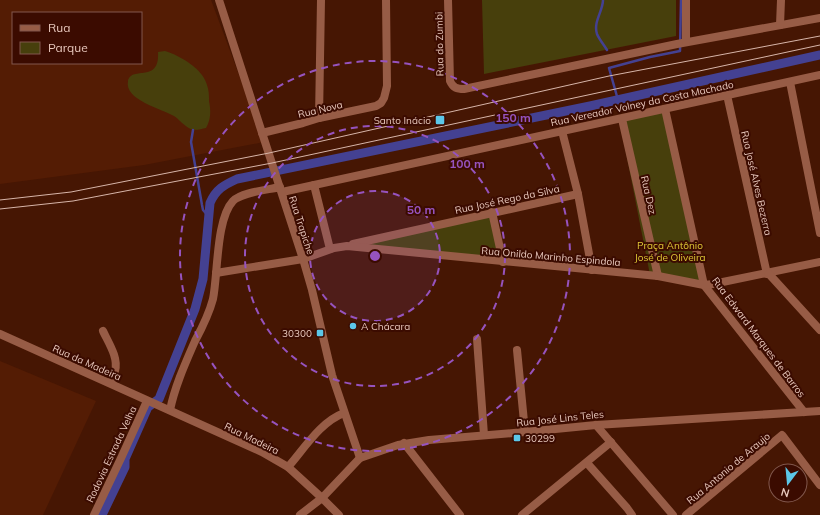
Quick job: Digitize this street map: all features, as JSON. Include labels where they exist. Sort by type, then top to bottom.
[{"type":"street","name":"Rua Trapiche","points":[[219,0],[303,259],[312,290],[329,363],[344,413],[360,458]]},
{"type":"street","points":[[319,118],[321,0]]},
{"type":"street","name":"Rua Nova","points":[[262,133],[319,118],[370,108],[381,103],[387,86],[386,0]]},
{"type":"street","name":"Rua do Zumbi","points":[[448,0],[449,76],[452,86],[457,89],[470,88],[682,43]]},
{"type":"street","points":[[686,0],[682,43],[820,18]]},
{"type":"street","points":[[780,25],[781,0]]},
{"type":"street","name":"Rua Vereador Volney da Costa Machado","points":[[168,409],[181,373],[204,323],[213,299],[222,229],[226,213],[234,201],[245,195],[280,186],[314,185],[820,75]]},
{"type":"street","points":[[790,82],[820,233]]},
{"type":"street","name":"Rua José Alves Bezerra","points":[[727,95],[768,274]]},
{"type":"street","name":"Rua Edward Marques de Barros","points":[[665,109],[704,285],[804,412]]},
{"type":"street","name":"Rua Dez","points":[[622,119],[658,276]]},
{"type":"street","points":[[562,131],[578,194],[592,270]]},
{"type":"street","points":[[314,185],[330,249]]},
{"type":"street","name":"Rua José Rego da Silva","points":[[347,246],[492,212],[578,194]]},
{"type":"street","points":[[492,212],[503,262]]},
{"type":"street","name":"Rua Onildo Marinho Espindola","points":[[216,273],[303,259],[330,249],[347,246],[658,276],[704,285],[724,283],[820,262]]},
{"type":"street","points":[[768,274],[820,330]]},
{"type":"street","points":[[103,331],[115,358],[116,371],[111,384]]},
{"type":"street","name":"Rua da Madeira","points":[[0,334],[168,409]]},
{"type":"street","points":[[477,340],[484,435]]},
{"type":"street","points":[[518,350],[524,432]]},
{"type":"street","name":"Rodovia Estrada Velha","points":[[94,515],[148,401]]},
{"type":"street","name":"Rua Madeira","points":[[168,409],[248,445],[288,467],[337,514]]},
{"type":"street","name":"Rua José Lins Teles","points":[[300,515],[322,498],[360,458],[404,443],[596,424],[820,411]]},
{"type":"street","points":[[288,467],[317,433],[334,418],[344,413]]},
{"type":"street","points":[[596,424],[673,515]]},
{"type":"street","name":"Rua Antonio de Araujo","points":[[686,515],[782,435],[820,485]]},
{"type":"street","points":[[522,515],[611,442]]},
{"type":"street","points":[[404,443],[460,515]]},
{"type":"street","points":[[587,463],[632,515]]},
{"type":"shaded area","points":[[0,0],[211,0],[264,142],[144,165],[0,184]]},
{"type":"shaded area","points":[[0,361],[96,401],[43,515],[0,515]]},
{"type":"green space","points":[[482,0],[676,0],[676,36],[484,74]]},
{"type":"green space","points":[[165,51],[178,56],[190,64],[205,79],[209,91],[210,112],[210,118],[206,128],[193,130],[189,128],[174,116],[138,99],[128,88],[128,81],[131,76],[150,71],[155,68],[158,52]]},
{"type":"green space","name":"Praça Antônio José de Oliveira","points":[[663,110],[702,284],[650,275],[620,122]]},
{"type":"green space","points":[[491,213],[501,261],[370,246],[373,243]]},
{"type":"waterway","points":[[603,0],[596,30],[607,50]]},
{"type":"waterway","points":[[618,100],[609,68],[680,51],[681,0]]},
{"type":"waterway","points":[[102,515],[125,467],[125,459],[148,407],[159,399],[195,309],[203,279],[210,203],[215,194],[224,186],[237,179],[590,106],[820,55]]},
{"type":"waterway","points":[[193,130],[191,142],[202,205],[203,210],[210,218]]},
{"type":"tram line","points":[[0,200],[71,192],[269,153],[609,76],[820,36]]},
{"type":"tram line","points":[[0,209],[73,201],[272,163],[820,45]]},
{"type":"place","name":"Santo Inácio","points":[[440,120]]},
{"type":"place","name":"A Chácara","points":[[353,326]]},
{"type":"place","name":"30300","points":[[320,333]]},
{"type":"place","name":"30299","points":[[517,438]]}]
